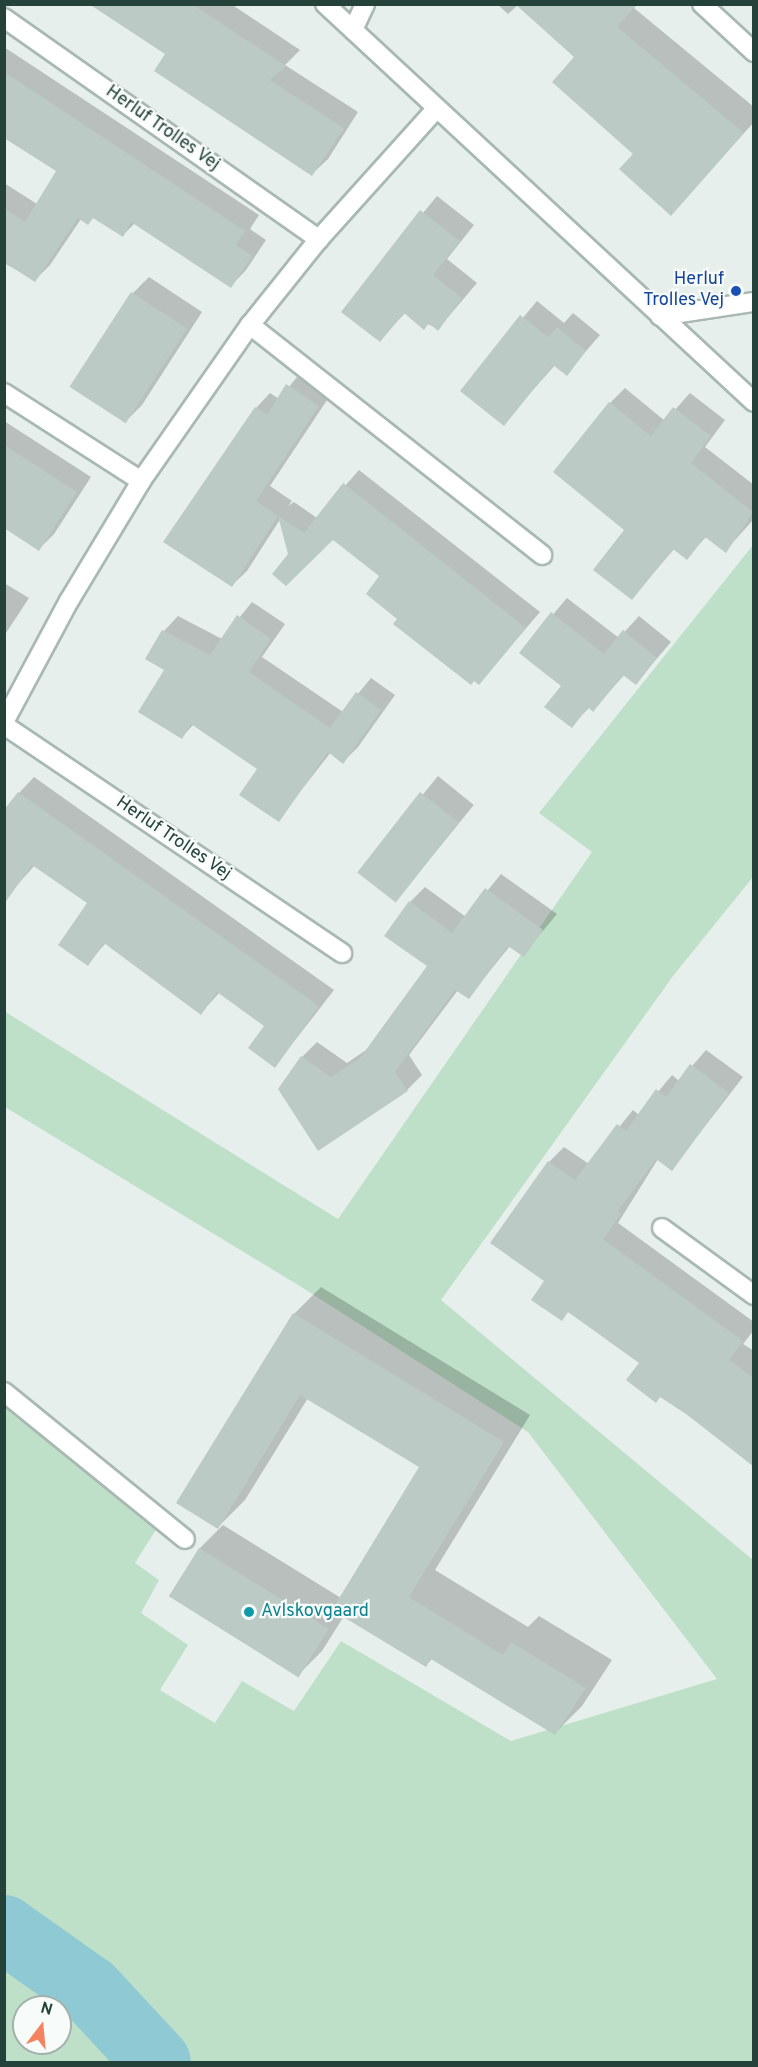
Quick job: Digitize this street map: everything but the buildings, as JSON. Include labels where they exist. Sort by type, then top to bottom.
[{"type":"street","points":[[325,4],[435,109],[753,402]]},
{"type":"street","points":[[352,30],[365,4]]},
{"type":"street","points":[[702,4],[753,52]]},
{"type":"street","name":"Herluf Trolles Vej","points":[[4,18],[319,239]]},
{"type":"street","name":"Herluf Trolles Vej","points":[[342,953],[4,724],[69,601],[141,481],[250,325],[319,239],[435,109]]},
{"type":"street","points":[[660,316],[753,302]]},
{"type":"street","points":[[250,325],[542,555]]},
{"type":"street","points":[[4,393],[141,481]]},
{"type":"street","points":[[662,1228],[753,1295]]},
{"type":"street","points":[[4,1392],[185,1539]]},
{"type":"green space","points":[[753,545],[753,877],[673,976],[441,1300],[753,1560],[753,2062],[5,2062],[5,1405],[157,1528],[135,1563],[159,1580],[141,1613],[188,1645],[160,1690],[215,1723],[242,1681],[294,1711],[341,1641],[511,1741],[717,1679],[528,1432],[303,1288],[5,1107],[4,1011],[338,1219],[592,852],[539,813]]},
{"type":"waterway","points":[[4,1929],[90,1990],[157,2062]]},
{"type":"place","name":"Herluf Trolles Vej","points":[[736,291]]},
{"type":"place","name":"Avlskovgaard","points":[[249,1612]]}]
